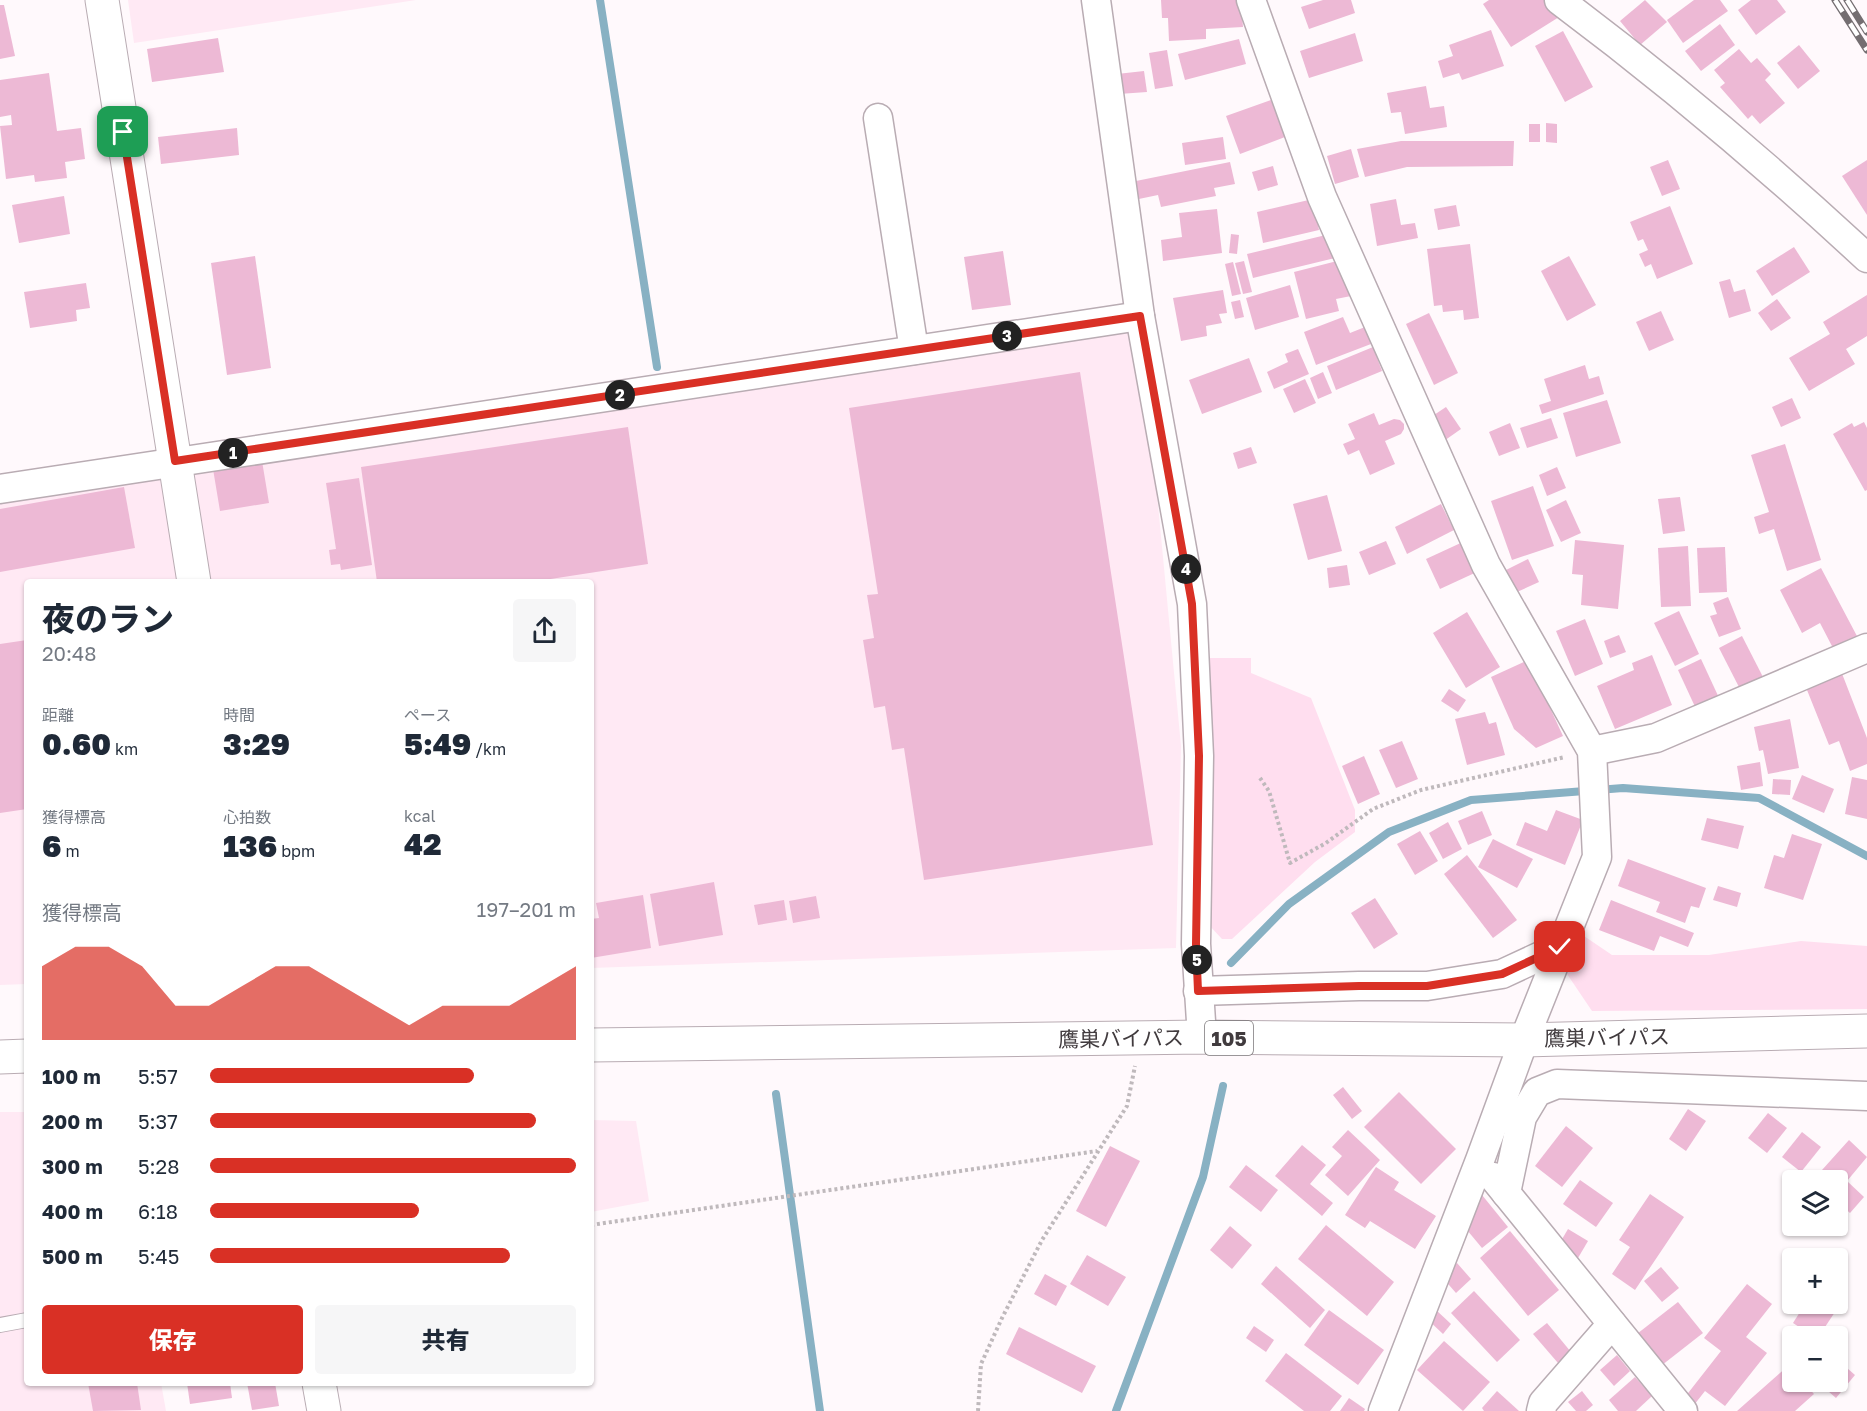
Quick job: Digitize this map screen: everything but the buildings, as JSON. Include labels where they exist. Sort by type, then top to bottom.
[{"type":"main road","points":[[102,0],[194,579]]},
{"type":"main road","name":"鷹巣バイパス","points":[[594,1045],[1202,1037],[1524,1040],[1867,1031]]},
{"type":"main road","points":[[0,1057],[24,1056]]},
{"type":"main road","points":[[320,1386],[324,1411]]},
{"type":"street","points":[[1096,0],[1140,316],[1192,604],[1199,756],[1196,933],[1202,1037]]},
{"type":"street","points":[[1251,0],[1322,197],[1429,441],[1475,536],[1486,565],[1592,751],[1597,857],[1524,1040],[1383,1411]]},
{"type":"street","points":[[1559,0],[1626,50],[1739,144],[1867,258]]},
{"type":"street","points":[[878,118],[914,350]]},
{"type":"street","points":[[0,489],[1140,316]]},
{"type":"street","points":[[1592,751],[1656,738],[1867,648]]},
{"type":"street","points":[[1198,991],[1427,986],[1502,974],[1560,947]]},
{"type":"street","points":[[1506,1193],[1522,1117],[1537,1092],[1557,1084],[1867,1096]]},
{"type":"street","points":[[1480,1160],[1683,1411]]},
{"type":"street","points":[[1541,1411],[1543,1403],[1612,1324]]},
{"type":"lane","points":[[0,1325],[24,1321]]},
{"type":"path","points":[[1260,778],[1269,791],[1290,863],[1326,843],[1373,808],[1421,790],[1592,751]]},
{"type":"path","points":[[978,1411],[981,1364],[1002,1318],[1042,1240],[1127,1106],[1134,1082],[1137,1038]]},
{"type":"path","points":[[594,1225],[1097,1151]]},
{"type":"shaded area","points":[[128,0],[416,0],[134,43]]},
{"type":"shaded area","points":[[1140,316],[1181,746],[1176,948],[594,968],[594,579],[24,579],[24,984],[0,985],[0,489]]},
{"type":"shaded area","points":[[1205,658],[1251,658],[1251,673],[1311,698],[1355,810],[1355,832],[1315,862],[1232,939],[1222,939],[1207,923]]},
{"type":"shaded area","points":[[1584,936],[1612,955],[1709,955],[1801,941],[1867,946],[1867,1009],[1592,1011],[1567,974]]},
{"type":"shaded area","points":[[0,1112],[24,1112],[24,1386],[162,1386],[166,1411],[0,1411]]},
{"type":"shaded area","points":[[594,1120],[636,1121],[649,1201],[594,1211]]},
{"type":"waterway","points":[[600,0],[657,367]]},
{"type":"waterway","points":[[1231,963],[1289,904],[1389,832],[1471,800],[1623,788],[1759,798],[1867,856]]},
{"type":"waterway","points":[[1116,1411],[1203,1177],[1223,1086]]},
{"type":"waterway","points":[[776,1094],[820,1411]]},
{"type":"railway","points":[[1835,0],[1867,50]]},
{"type":"railway","points":[[1847,0],[1867,32]]},
{"type":"route","points":[[123,132],[175,461],[1140,316],[1192,604],[1199,756],[1196,869],[1198,991],[1427,986],[1502,974],[1560,947]]}]
